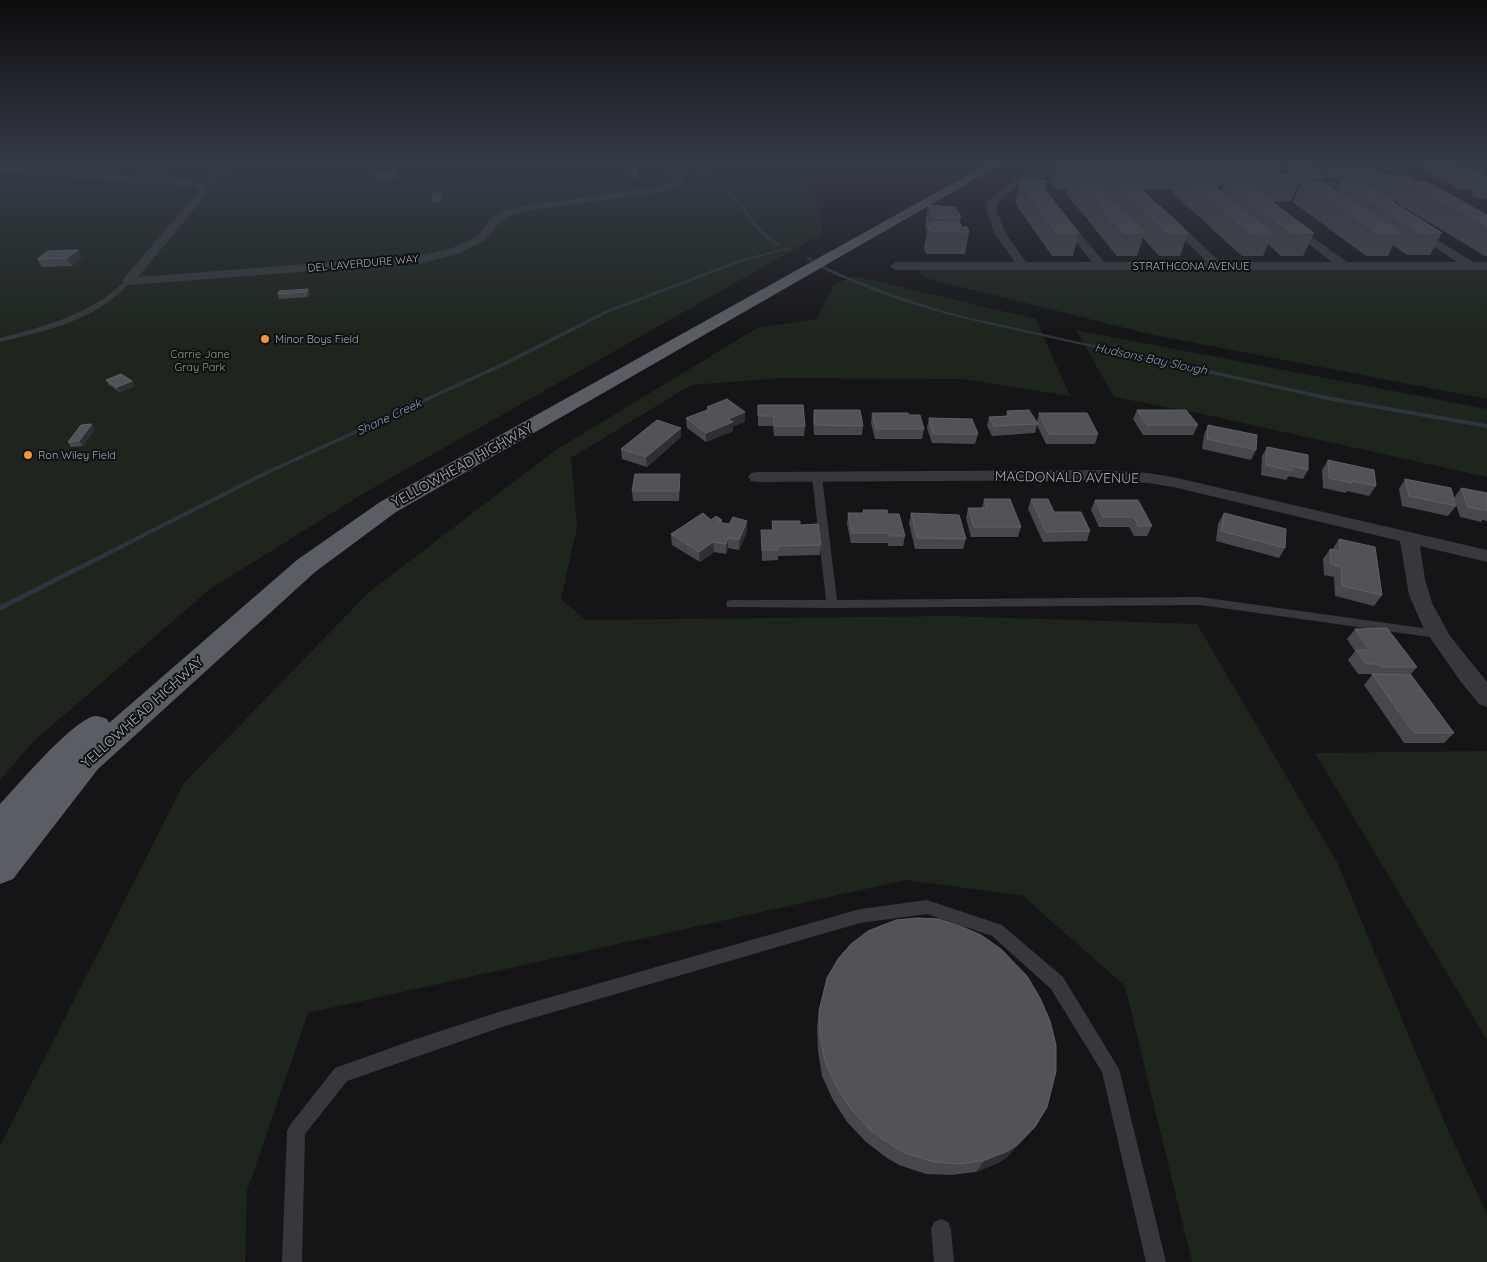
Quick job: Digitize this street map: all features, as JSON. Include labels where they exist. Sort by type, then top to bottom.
[{"type":"highway","name":"YELLOWHEAD HIGHWAY","points":[[0,827],[70,750],[288,559],[388,490],[866,221]]},
{"type":"highway","name":"YELLOWHEAD HIGHWAY","points":[[0,868],[87,760],[306,566],[388,507],[895,221]]},
{"type":"street","points":[[128,282],[179,221]]},
{"type":"street","name":"DEL LAVERDURE WAY","points":[[128,282],[423,258],[456,251],[480,239],[495,221]]},
{"type":"street","points":[[996,221],[1001,234],[1022,266]]},
{"type":"street","points":[[1065,221],[1101,266]]},
{"type":"street","points":[[1171,221],[1217,266]]},
{"type":"street","points":[[1286,221],[1344,266]]},
{"type":"street","points":[[1404,223],[1471,266]]},
{"type":"street","name":"STRATHCONA AVENUE","points":[[896,266],[1487,266]]},
{"type":"street","name":"MACDONALD AVENUE","points":[[758,477],[1098,475],[1148,478],[1199,488],[1487,556]]},
{"type":"street","points":[[1409,538],[1421,601],[1437,634],[1487,698]]},
{"type":"lane","points":[[0,340],[46,327],[98,305],[121,290],[128,282]]},
{"type":"lane","points":[[817,478],[832,604]]},
{"type":"lane","points":[[731,604],[1200,601],[1437,634]]},
{"type":"lane","points":[[292,1262],[296,1131],[341,1074],[416,1046],[494,1022],[860,916],[927,907],[997,930],[1057,983],[1110,1069],[1156,1262]]},
{"type":"lane","points":[[941,1229],[944,1262]]},
{"type":"green space","name":"Carrie Jane Gray Park","points":[[0,221],[821,221],[823,233],[366,492],[210,589],[33,742],[0,780]]},
{"type":"green space","points":[[1487,265],[1487,399],[1149,334],[930,279],[922,275],[919,267]]},
{"type":"green space","points":[[854,276],[1036,319],[1070,396],[962,379],[783,378],[691,385],[571,458],[577,527],[561,599],[586,620],[952,616],[1197,624],[1338,864],[1447,1128],[1487,1214],[1487,1262],[1192,1262],[1125,986],[1023,896],[906,880],[308,1013],[247,1191],[245,1262],[0,1262],[0,1146],[184,783],[370,591],[556,450],[757,328],[817,319],[834,285]]},
{"type":"green space","points":[[1076,330],[1487,409],[1487,477],[1198,413],[1114,397]]},
{"type":"green space","points":[[1487,751],[1487,1040],[1315,753]]},
{"type":"building","points":[[1048,221],[1070,221],[1079,233],[1057,233]]},
{"type":"building","points":[[1113,221],[1133,221],[1145,233],[1124,233]]},
{"type":"building","points":[[1155,221],[1175,221],[1188,233],[1167,233]]},
{"type":"building","points":[[1236,221],[1257,221],[1272,234],[1251,234]]},
{"type":"building","points":[[1276,221],[1298,221],[1314,233],[1291,233]]},
{"type":"building","points":[[1360,221],[1381,221],[1400,233],[1378,233]]},
{"type":"building","points":[[1401,221],[1423,221],[1442,233],[1420,233]]},
{"type":"building","points":[[1476,221],[1487,221],[1487,227]]},
{"type":"building","points":[[930,222],[959,222],[962,227],[967,227],[969,232],[930,232],[928,227],[932,227]]},
{"type":"building","points":[[78,250],[67,258],[37,259],[48,251]]},
{"type":"building","points":[[308,289],[307,292],[278,294],[279,291]]},
{"type":"building","points":[[121,374],[132,381],[117,387],[106,380]]},
{"type":"building","points":[[727,399],[745,412],[728,419],[733,422],[706,433],[686,418],[710,409],[707,407]]},
{"type":"building","points":[[758,405],[803,405],[805,426],[774,426],[774,416],[758,416]]},
{"type":"building","points":[[814,410],[860,410],[863,426],[815,425]]},
{"type":"building","points":[[1029,410],[1038,424],[994,426],[989,417],[1010,416],[1007,411]]},
{"type":"building","points":[[1137,410],[1186,410],[1198,425],[1147,425]]},
{"type":"building","points":[[872,413],[920,415],[924,429],[876,429]]},
{"type":"building","points":[[1039,413],[1087,413],[1098,434],[1049,434]]},
{"type":"building","points":[[929,418],[972,419],[978,434],[933,434]]},
{"type":"building","points":[[657,420],[681,428],[646,457],[621,449]]},
{"type":"building","points":[[92,424],[79,441],[68,442],[81,425]]},
{"type":"building","points":[[1208,425],[1257,435],[1256,450],[1207,439]]},
{"type":"building","points":[[1267,447],[1308,455],[1308,470],[1292,466],[1292,471],[1266,465]]},
{"type":"building","points":[[1328,460],[1374,470],[1376,486],[1329,478]]},
{"type":"building","points":[[635,474],[680,474],[679,491],[632,491]]},
{"type":"building","points":[[1405,479],[1451,488],[1456,506],[1409,496]]},
{"type":"building","points":[[1461,488],[1487,493],[1487,511],[1468,507]]},
{"type":"building","points":[[984,499],[1010,499],[1021,527],[974,527],[968,508],[987,508]]},
{"type":"building","points":[[1031,499],[1048,499],[1054,512],[1081,512],[1090,531],[1046,532]]},
{"type":"building","points":[[1095,500],[1138,500],[1152,526],[1138,526],[1134,517],[1103,517]]},
{"type":"building","points":[[863,510],[887,510],[888,514],[899,514],[905,536],[890,536],[889,533],[852,533],[848,513],[864,513]]},
{"type":"building","points":[[703,513],[711,520],[716,516],[722,520],[718,522],[729,524],[733,517],[747,521],[739,540],[728,538],[726,544],[713,542],[699,552],[671,534]]},
{"type":"building","points":[[911,513],[959,515],[966,539],[917,538]]},
{"type":"building","points":[[1224,513],[1286,529],[1285,548],[1221,531]]},
{"type":"building","points":[[772,521],[800,521],[800,525],[818,524],[821,545],[778,546],[778,550],[762,550],[761,530],[773,530]]},
{"type":"building","points":[[1339,539],[1375,547],[1382,595],[1342,586],[1341,567],[1331,564],[1330,549],[1340,551]]},
{"type":"building","points":[[1387,628],[1417,667],[1381,667],[1379,664],[1366,664],[1356,650],[1370,650],[1355,629]]},
{"type":"building","points":[[1372,674],[1411,675],[1454,733],[1414,733]]},
{"type":"building","points":[[917,918],[939,919],[960,926],[981,935],[1001,949],[1027,976],[1040,998],[1050,1021],[1056,1045],[1056,1071],[1047,1107],[1035,1127],[1018,1144],[1008,1151],[985,1160],[960,1164],[934,1162],[905,1153],[893,1146],[870,1130],[851,1109],[836,1086],[825,1061],[820,1036],[819,1011],[827,978],[838,959],[851,944],[868,931],[896,920]]},
{"type":"waterway","name":"Hudsons Bay Slough","points":[[752,221],[763,235],[779,245]]},
{"type":"waterway","name":"Shane Creek","points":[[0,608],[268,472],[506,363],[606,312],[740,261],[788,248]]},
{"type":"waterway","name":"Hudsons Bay Slough","points":[[808,258],[815,263]]},
{"type":"waterway","name":"Hudsons Bay Slough","points":[[822,267],[892,296],[966,318],[1332,399],[1487,426]]},
{"type":"place","name":"Minor Boys Field","points":[[265,339]]},
{"type":"place","name":"Ron Wiley Field","points":[[28,455]]}]
